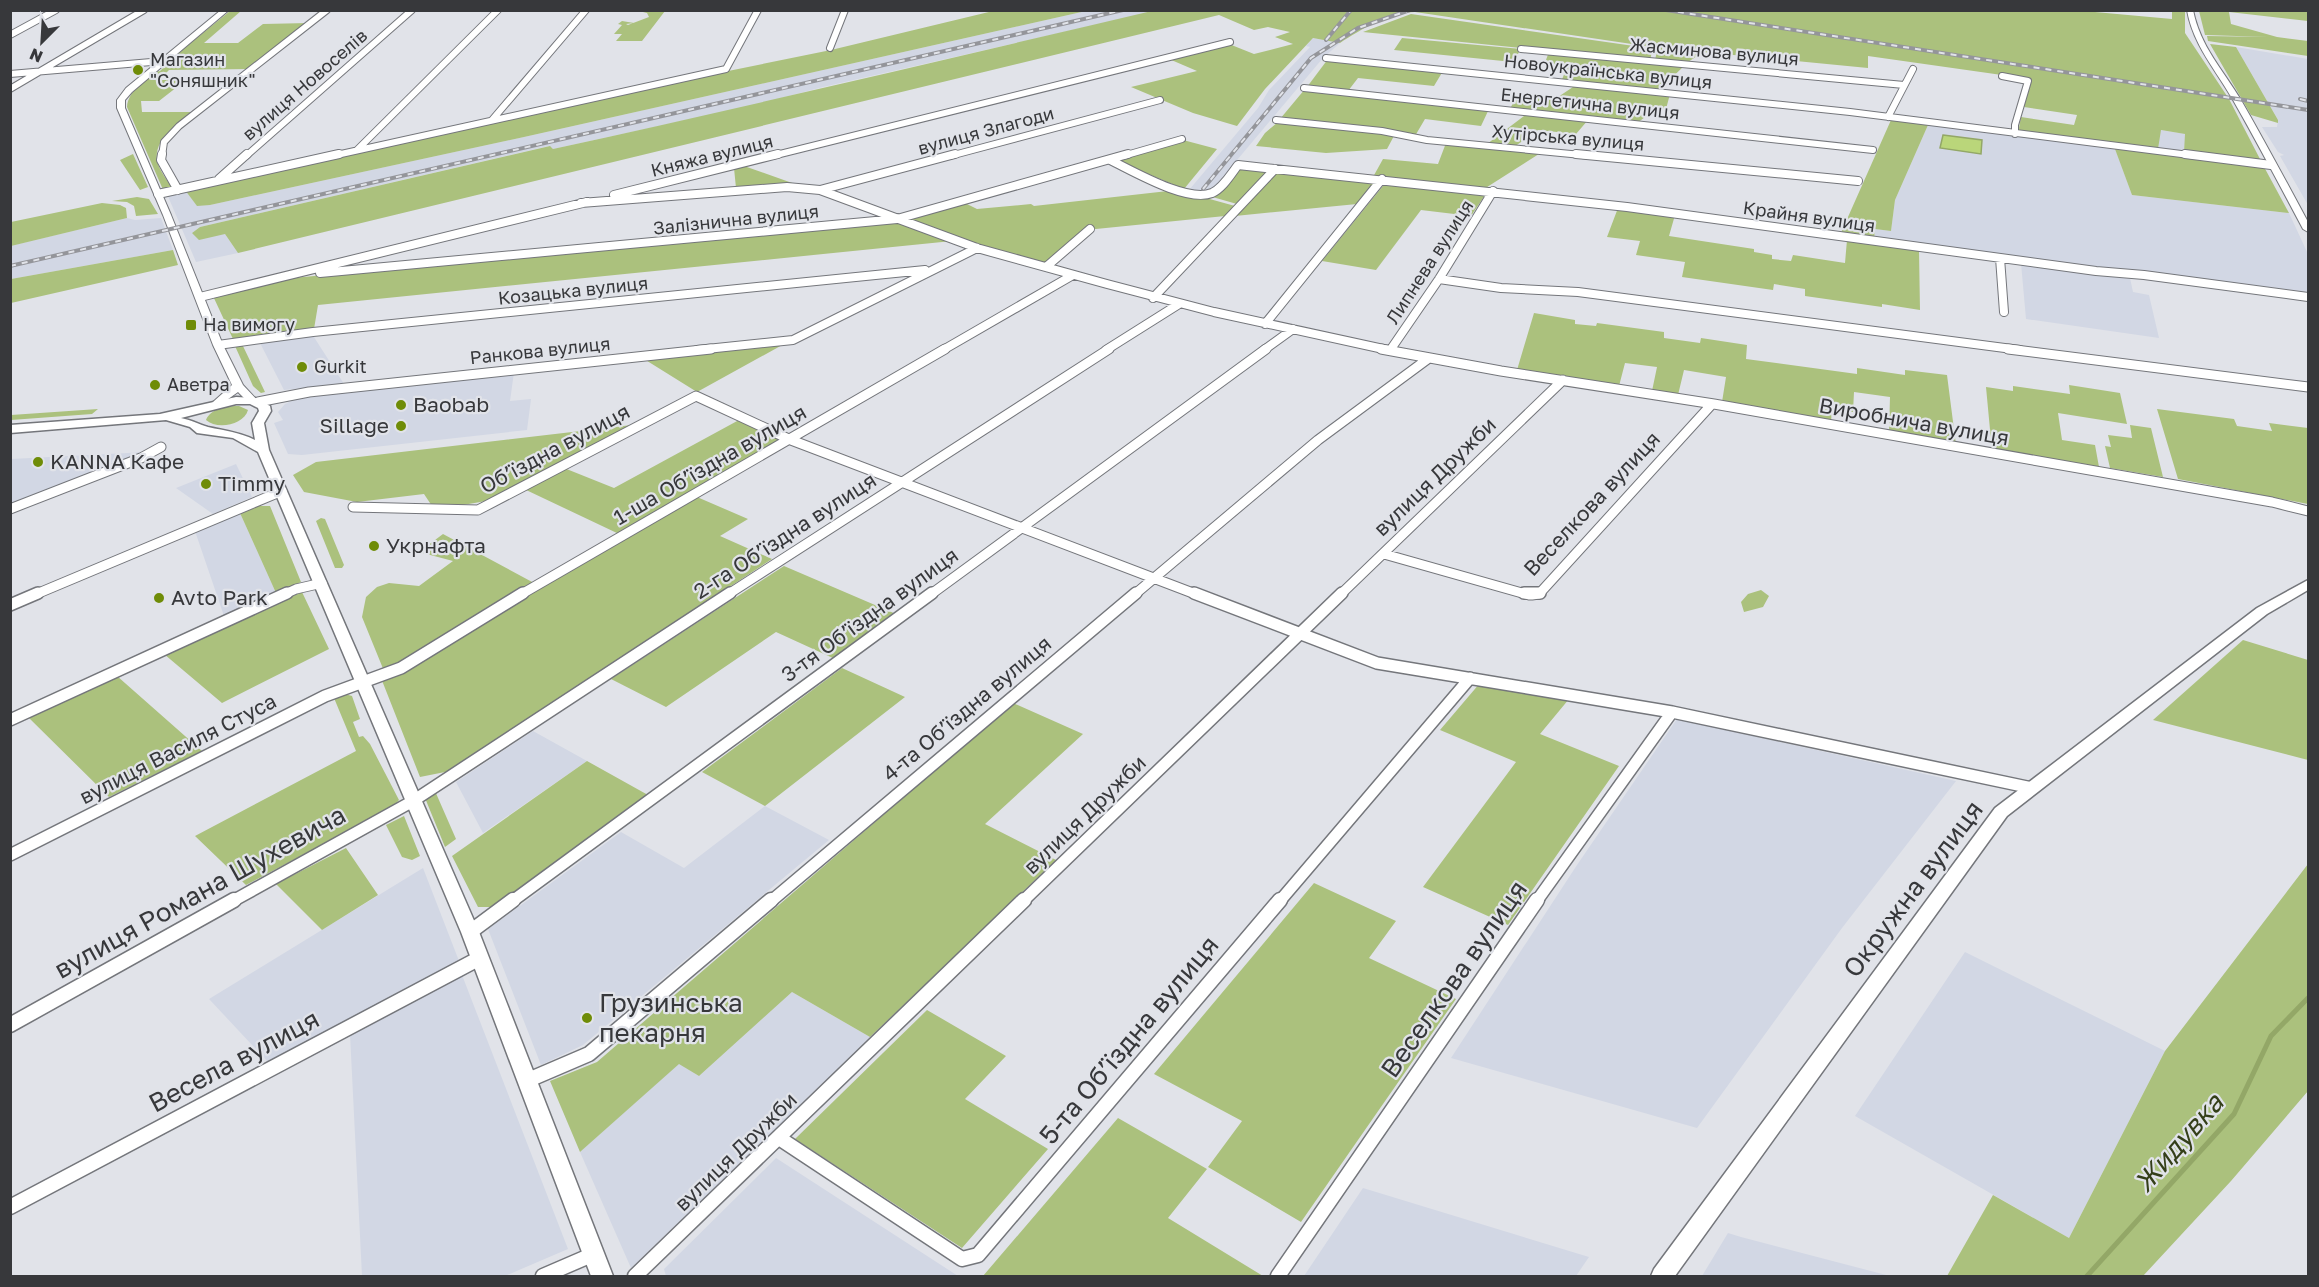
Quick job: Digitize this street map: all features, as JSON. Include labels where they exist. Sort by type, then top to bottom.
[{"type":"main road","points":[[10,429],[156,418],[236,400],[259,407]]},
{"type":"main road","points":[[194,424],[197,416],[213,406]]},
{"type":"main road","points":[[217,432],[245,426],[259,407]]},
{"type":"main road","points":[[259,407],[258,429],[263,450],[470,932],[602,1276]]},
{"type":"main road","points":[[156,418],[194,424],[201,430],[236,435],[263,450]]},
{"type":"main road","name":"Окружна вулиця","points":[[1662,1276],[2001,812],[2262,611],[2308,584]]},
{"type":"street","points":[[10,35],[56,10]]},
{"type":"street","points":[[10,90],[144,10]]},
{"type":"street","points":[[226,10],[129,90],[121,100],[121,108],[218,345],[238,386],[259,407]]},
{"type":"street","points":[[177,190],[161,160],[164,142],[179,126],[327,10]]},
{"type":"street","name":"вулиця Новоселів","points":[[216,181],[412,10]]},
{"type":"street","points":[[357,151],[498,10]]},
{"type":"street","points":[[491,120],[586,10]]},
{"type":"street","points":[[158,194],[726,69],[758,10]]},
{"type":"street","points":[[830,48],[845,10]]},
{"type":"street","points":[[2190,10],[2194,36],[2236,99],[2308,229]]},
{"type":"street","name":"Княжа вулиця","points":[[200,297],[1230,42]]},
{"type":"street","name":"Жасминова вулиця","points":[[1521,49],[1904,85]]},
{"type":"street","name":"Новоукраїнська вулиця","points":[[1326,58],[1888,117],[2271,165]]},
{"type":"street","points":[[10,74],[163,61]]},
{"type":"street","points":[[1888,117],[1912,69]]},
{"type":"street","points":[[2002,76],[2028,81],[2015,125],[2015,134]]},
{"type":"street","name":"Енергетична вулиця","points":[[1304,88],[1873,150]]},
{"type":"street","name":"вулиця Злагоди","points":[[820,190],[1160,100]]},
{"type":"street","name":"Хутірська вулиця","points":[[1276,120],[1389,132],[1427,140],[1858,182]]},
{"type":"street","name":"Залізнична вулиця","points":[[284,277],[897,219],[1182,139]]},
{"type":"street","name":"Крайня вулиця","points":[[1110,160],[1169,186],[1203,195],[1215,192],[1238,165],[1613,205],[2308,297]]},
{"type":"street","points":[[1153,298],[1275,170]]},
{"type":"street","points":[[1266,324],[1382,179]]},
{"type":"street","points":[[581,203],[787,187],[820,190]]},
{"type":"street","name":"Виробнича вулиця","points":[[820,190],[977,248],[1153,298],[1266,324],[1429,358],[1712,404],[1964,450],[2272,502],[2308,511]]},
{"type":"street","name":"Липнева вулиця","points":[[1391,349],[1439,279],[1493,191]]},
{"type":"street","points":[[1046,267],[1090,229]]},
{"type":"street","points":[[931,270],[977,248]]},
{"type":"street","points":[[2000,258],[2004,312]]},
{"type":"street","name":"Ранкова вулиця","points":[[259,407],[309,393],[775,344],[812,333],[931,270]]},
{"type":"street","name":"Козацька вулиця","points":[[218,345],[313,332],[931,270]]},
{"type":"street","name":"1-ша Обʼїздна вулиця","points":[[364,681],[401,668],[538,584],[791,440],[1073,275]]},
{"type":"street","points":[[1439,279],[1501,288],[1578,292],[2308,387]]},
{"type":"street","name":"2-га Обʼїздна вулиця","points":[[413,801],[901,481],[1179,304]]},
{"type":"street","name":"3-тя Обʼїздна вулиця","points":[[470,932],[1293,329]]},
{"type":"street","name":"4-та Обʼїздна вулиця","points":[[526,1081],[589,1054],[1318,440],[1429,358]]},
{"type":"street","name":"вулиця Дружби","points":[[635,1276],[1563,380]]},
{"type":"street","points":[[213,406],[238,386]]},
{"type":"street","name":"Обʼїздна вулиця","points":[[353,507],[478,510],[696,396],[791,440]]},
{"type":"street","name":"Веселкова вулиця","points":[[1384,554],[1530,595],[1539,594],[1712,404]]},
{"type":"street","points":[[791,440],[1377,663],[1672,712],[2032,788]]},
{"type":"street","points":[[10,509],[141,459],[161,447]]},
{"type":"street","points":[[10,605],[282,491]]},
{"type":"street","points":[[10,720],[296,589],[322,583]]},
{"type":"street","name":"5-та Обʼїздна вулиця","points":[[779,1138],[962,1260],[978,1255],[1470,678]]},
{"type":"street","name":"вулиця Василя Стуса","points":[[10,855],[325,696],[364,681]]},
{"type":"street","name":"Веселкова вулиця","points":[[1278,1276],[1517,928],[1672,712]]},
{"type":"street","name":"вулиця Романа Шухевича","points":[[10,1025],[413,801]]},
{"type":"street","name":"Весела вулиця","points":[[10,1207],[480,958]]},
{"type":"street","points":[[543,1276],[594,1254]]},
{"type":"shaded area","points":[[1156,10],[2073,10],[2172,19],[2172,11],[2185,11],[2185,33],[2229,99],[2261,161],[2184,152],[2185,134],[2161,130],[2158,149],[2018,133],[2021,117],[2074,125],[2077,115],[2024,107],[2031,82],[2023,78],[1868,56],[1868,68],[1703,52],[1685,64],[1655,60],[1657,51],[1652,47],[1415,12],[1385,19],[1366,27],[1340,43],[1313,38],[1265,89],[1237,126],[1193,113],[1131,87],[1197,71],[1169,59],[1229,44],[1254,54],[1293,44],[1275,37],[1290,32],[1268,27],[1254,30],[1219,15],[238,253],[225,234],[199,240],[192,233],[200,227],[550,146],[553,149],[629,132]]},
{"type":"shaded area","points":[[230,11],[241,11],[204,43],[238,43],[263,24],[309,23],[250,69],[169,70],[159,80],[186,80],[159,101],[141,101],[142,112],[193,112],[169,132],[159,145],[158,164],[173,189],[164,192],[127,107],[128,101],[142,83],[160,71],[163,68],[160,68]]},
{"type":"shaded area","points":[[639,11],[665,11],[642,41],[616,41],[622,34],[614,34],[622,25],[618,24],[622,21],[633,23],[649,17],[647,13]]},
{"type":"shaded area","points":[[993,11],[1086,11],[210,205],[197,206],[185,190],[615,94],[831,50]]},
{"type":"shaded area","points":[[1086,11],[1156,11],[823,87],[751,106],[553,149],[549,146],[200,227],[192,233],[225,234],[238,253],[196,262],[167,194],[185,190],[210,205]]},
{"type":"shaded area","points":[[2199,11],[2308,11],[2308,21],[2229,12],[2231,24],[2277,37],[2308,41],[2308,56],[2208,41],[2207,36],[2268,37],[2205,35]]},
{"type":"shaded area","points":[[1411,14],[1648,48],[1652,51],[1650,61],[1363,32]]},
{"type":"shaded area","points":[[1313,38],[1340,43],[1323,58],[1211,191],[1201,193],[1189,190],[1258,108],[1269,90],[1310,47],[1306,46]]},
{"type":"shaded area","points":[[1402,38],[1521,49],[1513,62],[1394,50]]},
{"type":"shaded area","points":[[2210,44],[2236,47],[2278,123],[2251,115]]},
{"type":"shaded area","points":[[2236,47],[2308,59],[2308,205],[2280,156],[2284,155],[2278,152],[2262,127],[2277,127],[2278,120]]},
{"type":"shaded area","points":[[1549,52],[1684,66],[1658,91],[1561,82],[1567,67],[1544,65]]},
{"type":"shaded area","points":[[1328,59],[1443,71],[1434,86],[1358,78],[1348,91],[1307,87]]},
{"type":"shaded area","points":[[1576,85],[1670,94],[1666,109],[1656,109],[1637,123],[1510,109],[1518,93],[1558,97]]},
{"type":"shaded area","points":[[1305,89],[1489,109],[1481,126],[1425,119],[1415,136],[1280,119]]},
{"type":"shaded area","points":[[1528,113],[1588,120],[1576,134],[1538,130],[1514,147],[1487,144]]},
{"type":"shaded area","points":[[1891,120],[1928,125],[1895,200],[1891,231],[1875,229],[1874,239],[1840,235]]},
{"type":"shaded area","points":[[1278,122],[1395,134],[1387,149],[1326,153],[1256,146],[1265,133]]},
{"type":"shaded area","points":[[1928,125],[2115,148],[2132,195],[2289,213],[2308,254],[2308,292],[2116,268],[2116,271],[1874,239],[1875,229],[1891,231],[1895,200]]},
{"type":"shaded area","points":[[2160,130],[2186,134],[2184,152],[2158,149]]},
{"type":"shaded area","points":[[1943,135],[1982,140],[1981,154],[1940,148]]},
{"type":"shaded area","points":[[1183,140],[1217,149],[1184,189],[1115,160]]},
{"type":"shaded area","points":[[1446,143],[1542,152],[1484,189],[1373,177],[1383,159],[1438,164]]},
{"type":"shaded area","points":[[2115,149],[2263,165],[2289,213],[2132,195]]},
{"type":"shaded area","points":[[133,154],[148,187],[140,190],[120,160]]},
{"type":"shaded area","points":[[744,166],[795,184],[736,188],[734,168]]},
{"type":"shaded area","points":[[1240,167],[1271,170],[1237,204],[1209,196]]},
{"type":"shaded area","points":[[1277,171],[1377,180],[1357,204],[1235,216]]},
{"type":"shaded area","points":[[1387,181],[1487,192],[1471,216],[1421,210],[1376,270],[1322,261]]},
{"type":"shaded area","points":[[1177,190],[1235,206],[1225,216],[1086,230],[1045,264],[1004,251],[980,247],[905,219],[965,203],[977,209],[1031,204],[1034,206]]},
{"type":"shaded area","points":[[137,197],[149,199],[158,214],[136,216],[134,206],[127,202],[112,201]]},
{"type":"shaded area","points":[[102,203],[126,208],[127,218],[11,246],[11,222]]},
{"type":"shaded area","points":[[1618,208],[1675,215],[1669,236],[1754,249],[1754,252],[1772,255],[1772,259],[1791,261],[1793,255],[1845,263],[1847,240],[1919,250],[1920,310],[1805,296],[1805,289],[1774,284],[1773,290],[1682,277],[1685,262],[1636,255],[1640,241],[1607,237]]},
{"type":"shaded area","points":[[127,218],[135,220],[161,218],[173,250],[11,279],[10,246]]},
{"type":"shaded area","points":[[895,221],[952,241],[318,305],[314,329],[233,339],[213,296],[293,278]]},
{"type":"shaded area","points":[[173,250],[178,265],[11,303],[11,279]]},
{"type":"shaded area","points":[[2021,263],[2130,278],[2133,292],[2149,295],[2159,338],[2026,319]]},
{"type":"shaded area","points":[[1534,313],[1575,320],[1575,324],[1596,326],[1597,323],[1664,332],[1664,338],[1700,343],[1701,338],[1747,345],[1746,359],[1857,374],[1857,368],[1905,375],[1905,370],[1947,375],[1956,445],[1889,433],[1890,397],[1854,392],[1853,412],[1832,409],[1831,422],[1722,402],[1726,377],[1684,370],[1678,395],[1652,391],[1657,367],[1625,363],[1619,386],[1517,370]]},
{"type":"shaded area","points":[[312,334],[344,384],[284,390],[259,341]]},
{"type":"shaded area","points":[[242,344],[265,392],[261,393],[253,386],[235,346]]},
{"type":"shaded area","points":[[784,344],[697,392],[644,359],[774,346]]},
{"type":"shaded area","points":[[514,372],[510,401],[531,399],[527,430],[302,455],[288,454],[274,423],[283,420],[278,412],[285,404],[298,398]]},
{"type":"shaded area","points":[[2069,385],[2120,393],[2127,424],[2058,413],[2062,440],[2095,445],[2099,467],[1992,451],[1986,387],[2013,391],[2013,386],[2070,394]]},
{"type":"shaded area","points":[[239,406],[248,410],[236,422],[217,425],[206,420],[215,410]]},
{"type":"shaded area","points":[[98,409],[92,414],[11,420],[11,415]]},
{"type":"shaded area","points":[[2157,409],[2234,419],[2237,426],[2272,431],[2269,423],[2308,428],[2308,504],[2178,479]]},
{"type":"shaded area","points":[[739,420],[784,440],[619,534],[524,489],[564,468],[614,488]]},
{"type":"shaded area","points":[[632,425],[486,501],[457,506],[432,506],[424,494],[357,502],[304,492],[293,475],[316,462]]},
{"type":"shaded area","points":[[2130,425],[2151,428],[2163,477],[2110,468],[2105,446],[2111,447],[2108,435],[2132,438]]},
{"type":"shaded area","points":[[147,452],[11,504],[11,459]]},
{"type":"shaded area","points":[[236,464],[252,497],[213,514],[176,488]]},
{"type":"shaded area","points":[[697,497],[748,519],[720,536],[772,559],[450,771],[420,777],[381,678]]},
{"type":"shaded area","points":[[258,506],[270,506],[301,582],[276,593],[240,513]]},
{"type":"shaded area","points":[[240,513],[276,593],[224,616],[195,531]]},
{"type":"shaded area","points":[[321,518],[325,519],[344,565],[342,568],[335,568],[316,521]]},
{"type":"shaded area","points":[[443,534],[534,583],[399,666],[384,671],[362,617],[366,597],[377,587],[389,583],[419,586],[453,561],[419,552]]},
{"type":"shaded area","points":[[784,566],[896,614],[835,659],[776,632],[666,707],[611,679]]},
{"type":"shaded area","points":[[1761,590],[1769,596],[1763,607],[1744,612],[1741,602],[1748,594]]},
{"type":"shaded area","points":[[302,592],[329,649],[222,703],[164,654]]},
{"type":"shaded area","points":[[2243,640],[2308,660],[2308,760],[2153,720]]},
{"type":"shaded area","points":[[842,668],[905,697],[765,806],[702,772]]},
{"type":"shaded area","points":[[117,676],[202,751],[109,797],[28,717]]},
{"type":"shaded area","points":[[1480,683],[1569,699],[1540,734],[1619,766],[1508,925],[1423,887],[1516,762],[1440,730]]},
{"type":"shaded area","points":[[345,694],[352,696],[360,719],[353,722],[359,737],[363,736],[370,744],[399,800],[393,807],[246,885],[195,836],[356,751],[334,698]]},
{"type":"shaded area","points":[[1013,703],[1083,734],[985,824],[1056,860],[870,1037],[792,992],[699,1076],[679,1064],[580,1152],[550,1081],[597,1062]]},
{"type":"shaded area","points":[[1677,719],[1956,781],[1842,928],[1697,1128],[1451,1058],[1577,865]]},
{"type":"shaded area","points":[[533,731],[587,761],[483,833],[456,782]]},
{"type":"shaded area","points":[[587,761],[648,795],[495,907],[478,907],[452,856]]},
{"type":"shaded area","points":[[435,791],[456,839],[445,847],[425,798]]},
{"type":"shaded area","points":[[765,806],[829,840],[583,1045],[541,1065],[488,929],[621,832],[684,868]]},
{"type":"shaded area","points":[[404,816],[420,856],[412,860],[402,857],[386,825]]},
{"type":"shaded area","points":[[346,848],[378,895],[322,930],[276,884]]},
{"type":"shaded area","points":[[2308,864],[2308,1091],[2231,1181],[2143,1276],[1947,1276],[1993,1195],[2069,1238],[2165,1051]]},
{"type":"shaded area","points":[[423,868],[459,961],[269,1063],[209,999]]},
{"type":"shaded area","points":[[1314,883],[1396,921],[1369,958],[1456,999],[1301,1222],[1208,1167],[1242,1121],[1154,1074]]},
{"type":"shaded area","points":[[1965,952],[2165,1051],[2069,1238],[1855,1116]]},
{"type":"shaded area","points":[[462,975],[568,1249],[505,1276],[362,1276],[350,1034]]},
{"type":"shaded area","points":[[792,992],[870,1037],[631,1268],[580,1152],[679,1063],[699,1076]]},
{"type":"shaded area","points":[[927,1010],[1006,1056],[965,1099],[1048,1149],[962,1248],[795,1139]]},
{"type":"shaded area","points":[[1118,1118],[1207,1169],[1168,1218],[1263,1276],[983,1276]]},
{"type":"shaded area","points":[[776,1158],[958,1276],[666,1276],[664,1269]]},
{"type":"shaded area","points":[[1363,1188],[1589,1257],[1576,1276],[1304,1276]]},
{"type":"shaded area","points":[[1728,1233],[1741,1237],[1890,1276],[1702,1276]]},
{"type":"waterway","name":"Жидувка","points":[[2087,1276],[2234,1114],[2271,1036],[2308,998]]},
{"type":"railway","points":[[10,266],[1123,10]]},
{"type":"railway","points":[[1326,40],[1351,10]]},
{"type":"railway","points":[[1203,189],[1311,58],[1358,28],[1410,10]]},
{"type":"railway","points":[[1666,10],[2308,110]]},
{"type":"railway","points":[[2300,99],[2308,101]]},
{"type":"place","name":"Магазин \"Соняшник\"","points":[[138,70]]},
{"type":"place","name":"На вимогу","points":[[191,325]]},
{"type":"place","name":"Gurkit","points":[[302,367]]},
{"type":"place","name":"Аветра","points":[[155,385]]},
{"type":"place","name":"Baobab","points":[[401,405]]},
{"type":"place","name":"Sillage","points":[[401,426]]},
{"type":"place","name":"KANNA Кафе","points":[[38,462]]},
{"type":"place","name":"Timmy","points":[[206,484]]},
{"type":"place","name":"Укрнафта","points":[[374,546]]},
{"type":"place","name":"Avto Park","points":[[159,598]]},
{"type":"place","name":"Грузинська пекарня","points":[[587,1018]]}]
